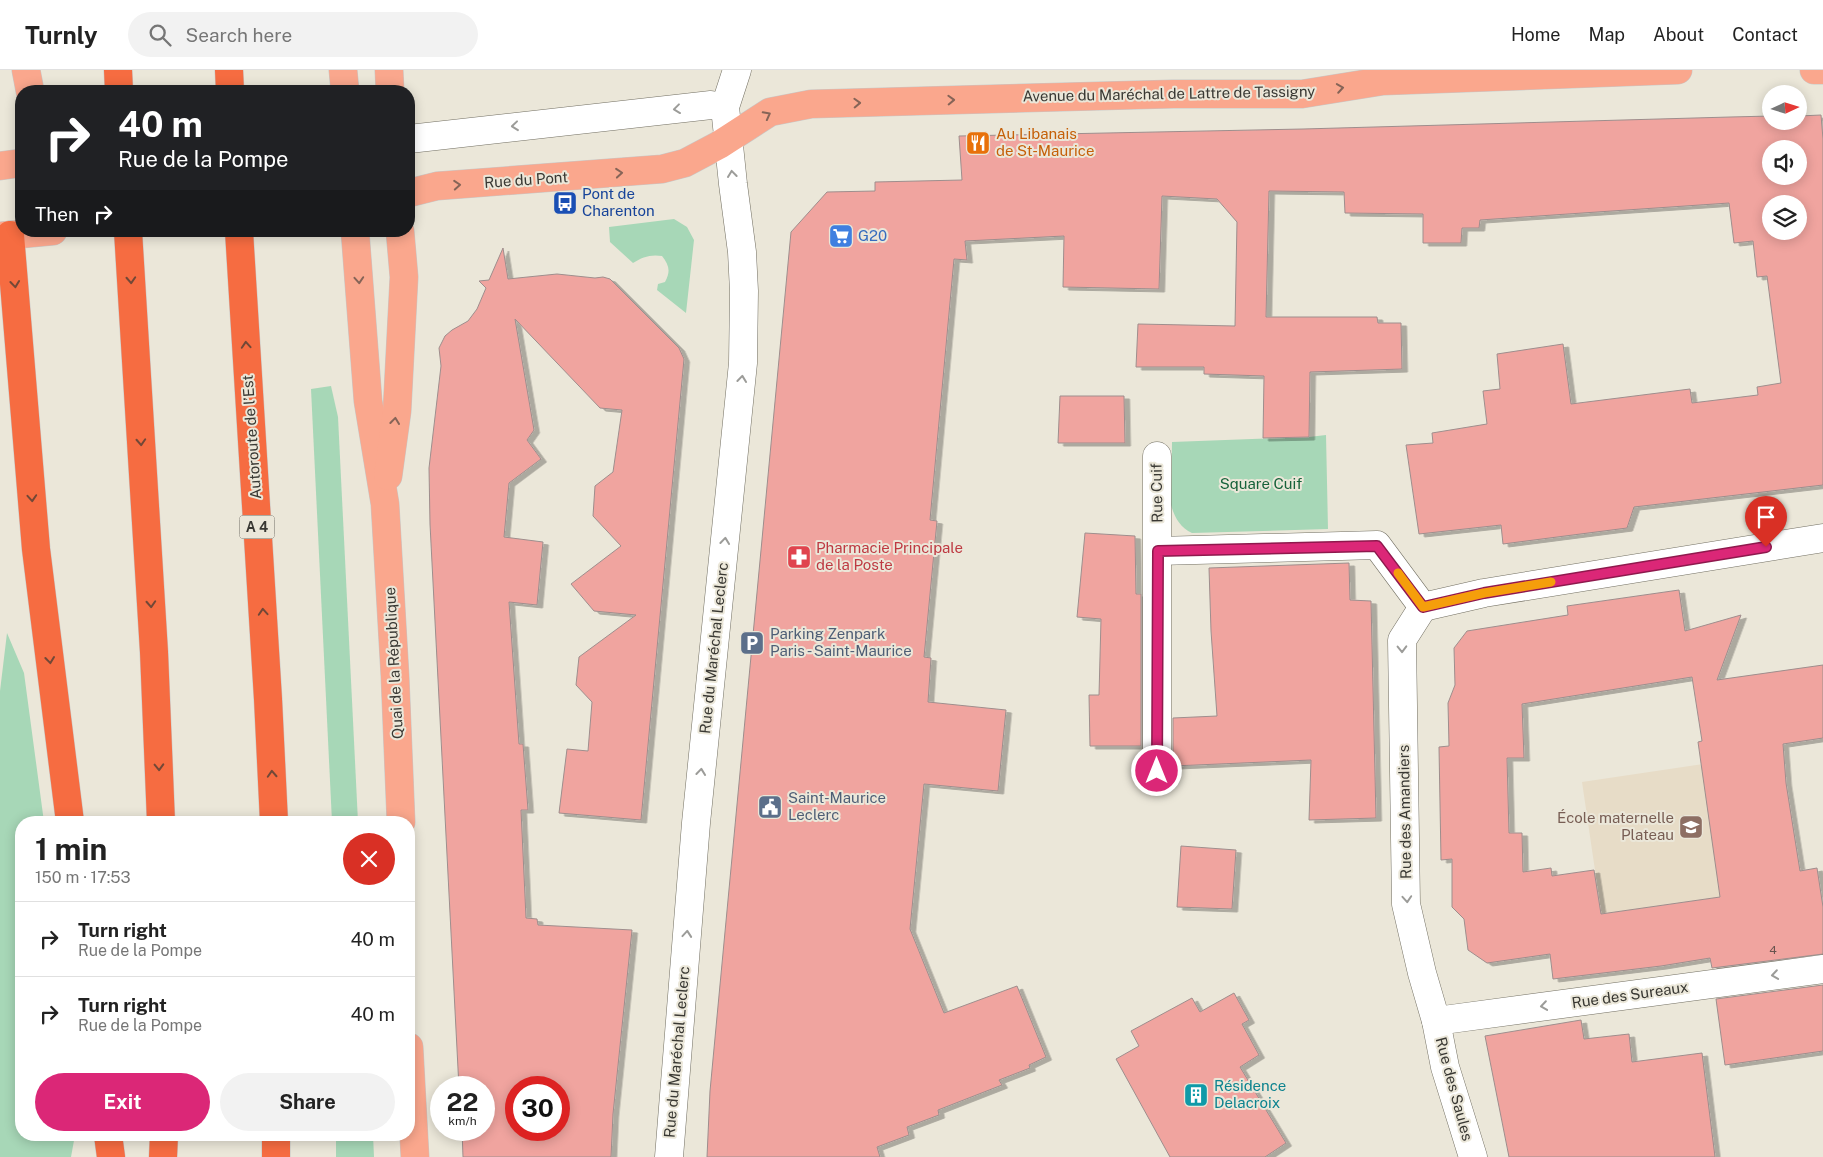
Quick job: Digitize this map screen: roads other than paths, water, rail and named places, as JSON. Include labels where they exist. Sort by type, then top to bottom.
[{"type":"highway","points":[[118,70],[119,85]]},
{"type":"highway","points":[[228,70],[229,85]]},
{"type":"highway","points":[[10,232],[36,549],[69,816]]},
{"type":"highway","points":[[128,237],[154,652],[161,816]]},
{"type":"highway","name":"Autoroute de l’Est","points":[[239,237],[274,816]]},
{"type":"highway","points":[[109,1141],[111,1157]]},
{"type":"highway","points":[[163,1157],[164,1141]]},
{"type":"highway","points":[[276,1141],[276,1157]]},
{"type":"main road","points":[[26,70],[29,85]]},
{"type":"main road","points":[[343,70],[344,85]]},
{"type":"main road","points":[[389,70],[390,85]]},
{"type":"main road","name":"Avenue du Maréchal de Lattre de Tassigny","points":[[728,140],[770,112],[811,104],[1173,94],[1302,94],[1383,81],[1678,70]]},
{"type":"main road","points":[[1814,70],[1823,70]]},
{"type":"main road","name":"Rue du Pont","points":[[415,192],[437,186],[662,169],[685,163],[728,140]]},
{"type":"main road","points":[[0,166],[15,164]]},
{"type":"main road","name":"Quai de la République","points":[[355,237],[368,401],[385,504],[395,676],[400,816]]},
{"type":"main road","name":"Quai de la République","points":[[385,504],[397,411],[404,277],[401,237]]},
{"type":"main road","points":[[414,1141],[415,1157]]},
{"type":"street","points":[[415,137],[711,105],[725,107],[737,70]]},
{"type":"street","name":"Rue du Maréchal Leclerc","points":[[669,1157],[696,823],[743,363],[744,291],[742,252],[725,107]]},
{"type":"street","name":"Rue Cuif","points":[[1157,456],[1157,771]]},
{"type":"street","points":[[1158,551],[1377,546],[1423,607],[1484,593],[1823,538]]},
{"type":"street","name":"Rue des Amandiers","points":[[1423,607],[1402,640],[1406,904],[1422,973],[1436,1021]]},
{"type":"street","name":"Rue des Sureaux","points":[[1436,1021],[1823,969]]},
{"type":"street","name":"Rue des Saules","points":[[1436,1021],[1445,1068],[1473,1157]]},
{"type":"place","name":"Au Libanais de St-Maurice","points":[[978,143]]},
{"type":"place","name":"Pont de Charenton","points":[[565,203]]},
{"type":"place","name":"G20","points":[[841,236]]},
{"type":"place","name":"Pharmacie Principale de la Poste","points":[[799,557]]},
{"type":"place","name":"Parking Zenpark Paris - Saint-Maurice","points":[[752,643]]},
{"type":"place","name":"Saint-Maurice Leclerc","points":[[770,807]]},
{"type":"place","name":"École maternelle Plateau","points":[[1691,827]]},
{"type":"place","name":"Résidence Delacroix","points":[[1196,1095]]},
{"type":"park label","name":"Square Cuif","points":[[1261,484]]}]
